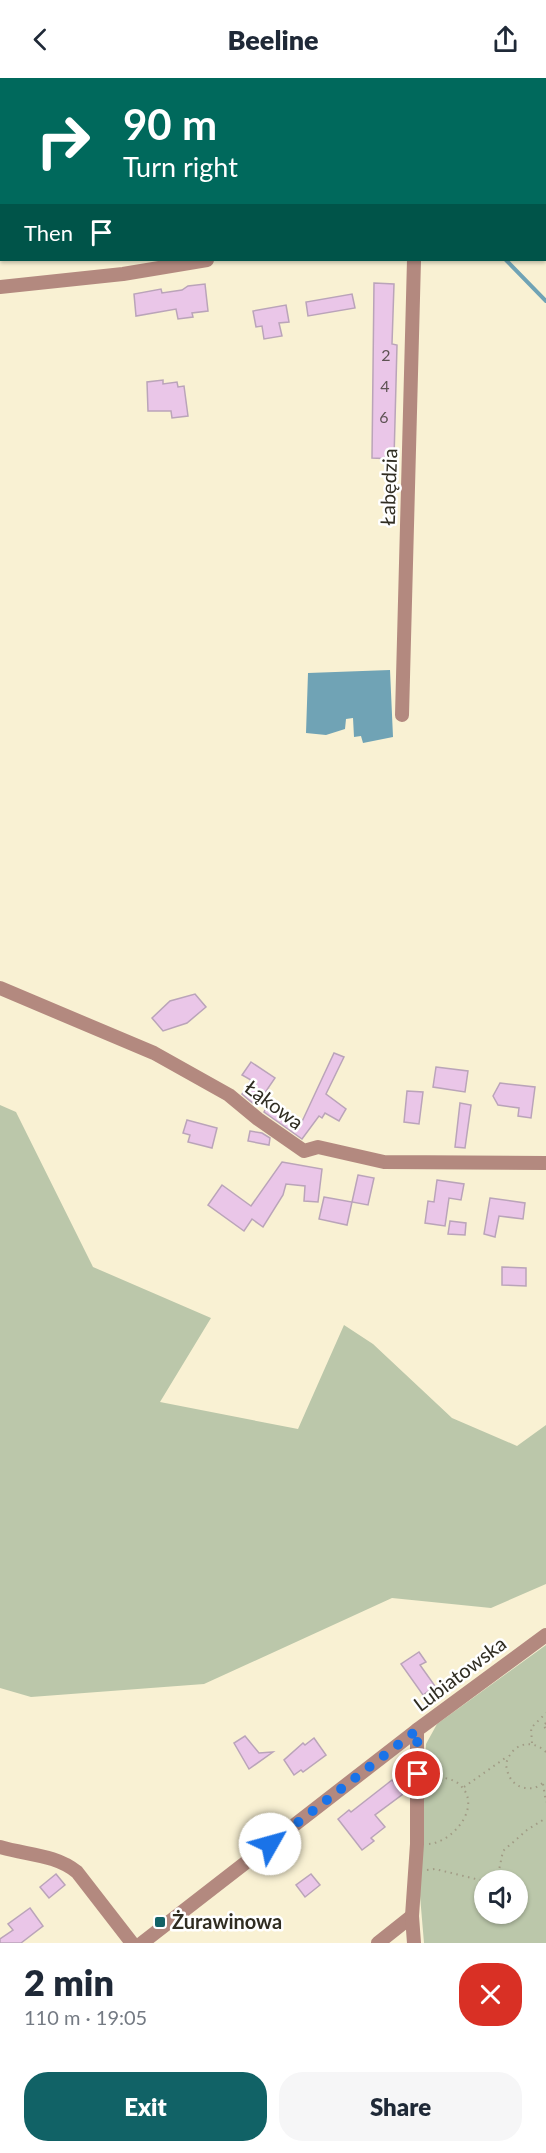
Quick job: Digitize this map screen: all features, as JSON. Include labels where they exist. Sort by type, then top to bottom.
[{"type":"street","points":[[0,287],[123,274],[201,261]]},
{"type":"street","name":"Łabędzia","points":[[402,715],[414,261]]},
{"type":"street","name":"Łąkowa","points":[[0,988],[154,1053],[229,1095],[304,1150],[326,1148],[384,1162],[546,1163]]},
{"type":"street","name":"Lubiatowska","points":[[142,1943],[417,1730],[546,1635]]},
{"type":"street","points":[[414,1943],[412,1916],[417,1844],[417,1730]]},
{"type":"street","points":[[0,1847],[59,1861],[77,1872],[132,1943]]},
{"type":"street","points":[[378,1943],[412,1916]]},
{"type":"path","points":[[532,1744],[531,1728],[546,1713]]},
{"type":"path","points":[[546,1724],[543,1725],[546,1729]]},
{"type":"path","points":[[464,1788],[518,1746],[532,1744],[546,1752]]},
{"type":"path","points":[[508,1756],[507,1773],[518,1787],[526,1789],[546,1781]]},
{"type":"path","points":[[418,1774],[444,1778],[464,1788]]},
{"type":"path","points":[[543,1784],[546,1802]]},
{"type":"path","points":[[417,1844],[439,1843],[449,1839],[460,1828],[466,1816],[467,1801],[464,1788]]},
{"type":"path","points":[[499,1870],[503,1851],[527,1830],[546,1818]]},
{"type":"path","points":[[415,1871],[435,1869],[474,1879]]},
{"type":"green space","points":[[0,1105],[16,1112],[93,1267],[211,1318],[160,1402],[298,1429],[344,1325],[373,1344],[452,1418],[517,1446],[546,1425],[546,1584],[491,1608],[392,1598],[204,1684],[31,1697],[0,1688]]},
{"type":"green space","points":[[546,1645],[546,1943],[424,1943],[419,1884],[426,1744],[437,1724]]},
{"type":"water","points":[[390,670],[393,737],[363,743],[361,736],[354,737],[353,718],[346,719],[345,729],[326,735],[306,733],[308,673]]},
{"type":"building","points":[[374,283],[394,284],[392,344],[397,345],[394,459],[372,458]]},
{"type":"building","points":[[205,284],[208,311],[192,313],[193,317],[178,319],[176,309],[136,316],[134,294],[161,289],[162,293]]},
{"type":"building","points":[[352,294],[355,308],[308,316],[306,302]]},
{"type":"building","points":[[286,305],[289,322],[279,323],[282,336],[264,339],[262,326],[256,327],[253,311]]},
{"type":"building","points":[[163,380],[163,384],[177,382],[178,387],[184,386],[188,416],[172,418],[171,411],[148,411],[147,382]]},
{"type":"building","points":[[195,994],[206,1007],[187,1023],[163,1031],[152,1018],[170,1001]]},
{"type":"building","points":[[334,1053],[344,1057],[326,1094],[346,1109],[339,1121],[325,1113],[322,1118],[319,1116],[302,1139],[264,1112],[267,1106],[299,1128]]},
{"type":"building","points":[[251,1062],[275,1078],[256,1106],[242,1094],[251,1080],[242,1075]]},
{"type":"building","points":[[436,1067],[468,1071],[465,1092],[433,1087]]},
{"type":"building","points":[[500,1083],[535,1087],[531,1118],[518,1116],[519,1108],[498,1105],[493,1096]]},
{"type":"building","points":[[407,1091],[423,1092],[419,1124],[404,1122]]},
{"type":"building","points":[[460,1103],[471,1105],[465,1148],[455,1147]]},
{"type":"building","points":[[187,1120],[217,1128],[212,1148],[188,1142],[190,1135],[183,1133]]},
{"type":"building","points":[[250,1131],[262,1133],[270,1138],[269,1145],[248,1141]]},
{"type":"building","points":[[282,1162],[322,1169],[318,1202],[304,1201],[305,1186],[286,1184],[283,1195],[263,1227],[252,1219],[244,1231],[208,1205],[222,1185],[251,1206]]},
{"type":"building","points":[[358,1175],[374,1178],[368,1205],[352,1202]]},
{"type":"building","points":[[437,1180],[464,1184],[461,1200],[449,1198],[445,1226],[425,1223],[428,1201],[434,1202]]},
{"type":"building","points":[[324,1197],[352,1202],[347,1225],[319,1219]]},
{"type":"building","points":[[490,1198],[525,1203],[523,1219],[499,1216],[495,1237],[484,1234]]},
{"type":"building","points":[[450,1221],[466,1223],[465,1235],[448,1234]]},
{"type":"building","points":[[502,1267],[526,1268],[526,1286],[502,1285]]},
{"type":"building","points":[[419,1652],[426,1662],[420,1665],[435,1686],[423,1695],[401,1664]]},
{"type":"building","points":[[245,1736],[259,1753],[273,1752],[249,1769],[234,1743]]},
{"type":"building","points":[[314,1738],[326,1755],[303,1772],[301,1770],[294,1775],[284,1760],[303,1743],[305,1745]]},
{"type":"building","points":[[392,1780],[403,1794],[375,1815],[385,1827],[371,1838],[374,1841],[362,1850],[338,1819],[349,1810],[351,1812]]},
{"type":"building","points":[[56,1874],[65,1885],[49,1898],[40,1887]]},
{"type":"building","points":[[311,1874],[320,1885],[305,1897],[296,1885]]},
{"type":"building","points":[[30,1908],[43,1926],[21,1943],[0,1943],[0,1939],[13,1930],[8,1924]]},
{"type":"waterway","points":[[507,261],[546,301]]},
{"type":"place","name":"Żurawinowa","points":[[160,1922]]},
{"type":"route","points":[[270,1844],[417,1730],[418,1774]]}]
